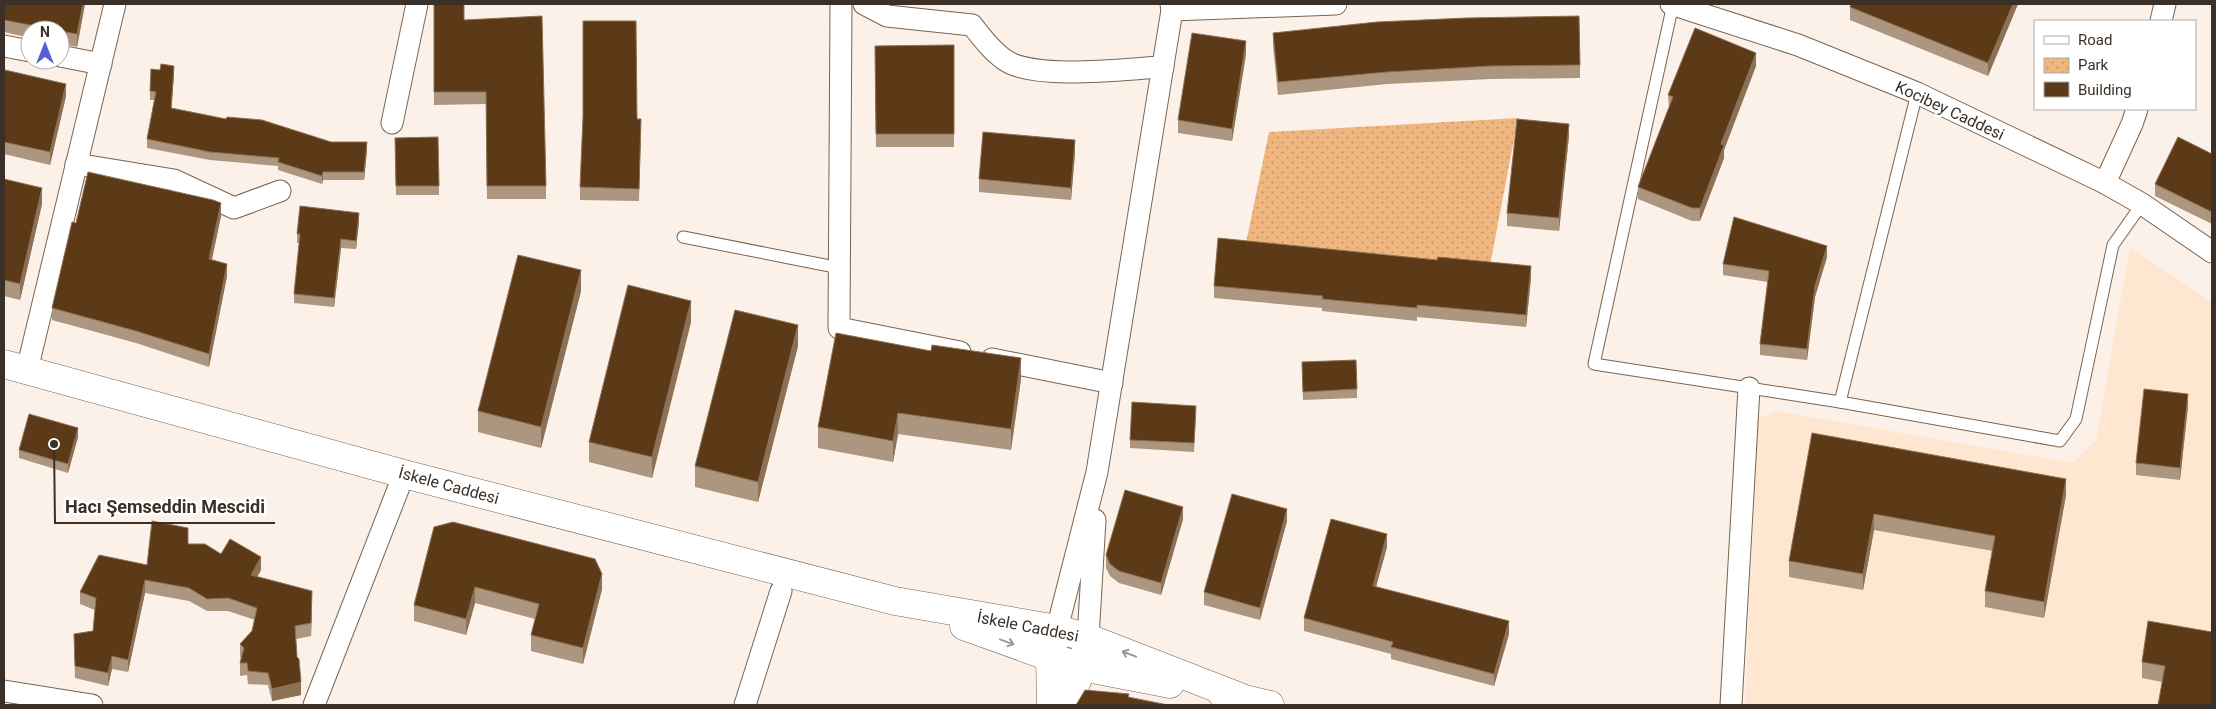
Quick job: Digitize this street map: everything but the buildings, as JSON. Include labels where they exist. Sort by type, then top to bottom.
[{"type":"main road","name":"İskele Caddesi","points":[[15,367],[404,474],[896,601],[1056,629],[1088,638],[1240,697]]},
{"type":"main road","name":"İskele Caddesi","points":[[896,601],[1050,657],[1082,666],[1240,697],[1270,705]]},
{"type":"main road","points":[[1051,705],[1050,657],[1056,629]]},
{"type":"main road","points":[[1068,705],[1082,666],[1088,638]]},
{"type":"street","points":[[15,367],[76,164],[115,4]]},
{"type":"street","points":[[392,123],[417,4]]},
{"type":"street","points":[[840,4],[839,328],[1112,383]]},
{"type":"street","points":[[864,4],[887,16],[972,25],[987,44],[1009,62],[1041,72],[1163,67]]},
{"type":"street","points":[[1056,629],[1097,472],[1172,7],[1336,4]]},
{"type":"street","name":"Kocibey Caddesi","points":[[1672,4],[1798,45],[1917,93],[2105,183],[2142,204],[2212,252]]},
{"type":"street","points":[[2161,20],[2165,4]]},
{"type":"street","points":[[4,46],[20,49]]},
{"type":"street","points":[[70,58],[101,64]]},
{"type":"street","points":[[2105,183],[2137,110]]},
{"type":"street","points":[[76,164],[174,180],[234,208],[280,191]]},
{"type":"street","points":[[1731,705],[1749,388]]},
{"type":"street","points":[[1088,638],[1097,472]]},
{"type":"street","points":[[314,705],[404,474]]},
{"type":"street","points":[[745,705],[781,592]]},
{"type":"street","points":[[4,691],[92,705]]},
{"type":"lane","points":[[1672,4],[1594,364],[1840,402],[2060,441],[2076,420],[2113,245],[2142,204]]},
{"type":"lane","points":[[1840,402],[1917,93]]},
{"type":"lane","points":[[683,237],[840,268]]},
{"type":"shaded area","points":[[2130,247],[2212,303],[2212,705],[1745,705],[1758,419],[1776,411],[2073,463],[2096,440]]},
{"type":"green space","points":[[1518,118],[1489,271],[1246,243],[1269,132]]},
{"type":"place","name":"Hacı Şemseddin Mescidi","points":[[54,444]]}]
